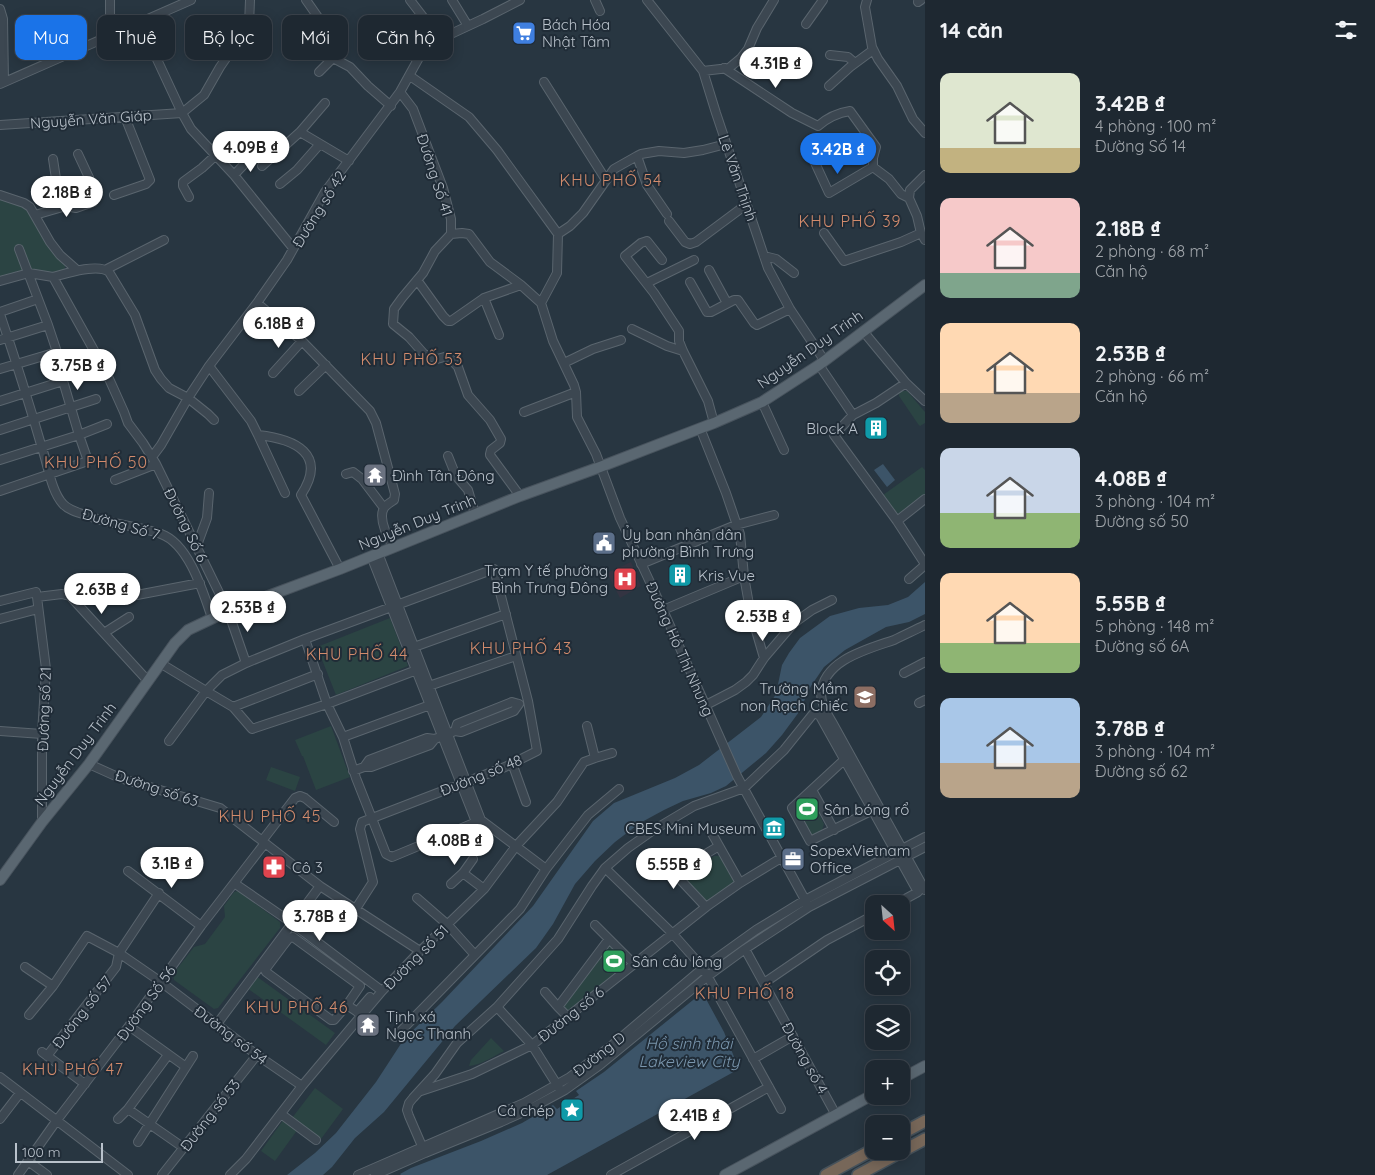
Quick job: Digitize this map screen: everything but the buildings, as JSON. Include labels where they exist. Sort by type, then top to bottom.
[{"type":"highway","points":[[910,1129],[925,1121]]},
{"type":"highway","points":[[858,1175],[925,1139]]},
{"type":"highway","points":[[869,1175],[887,1161],[912,1146]]},
{"type":"highway","points":[[826,1175],[865,1154]]},
{"type":"main road","name":"Nguyễn Duy Trinh","points":[[0,880],[42,822],[89,764],[160,663],[188,630],[228,611],[340,569],[520,496],[600,468],[762,402],[822,362],[925,285]]},
{"type":"main road","points":[[910,1074],[925,1066]]},
{"type":"main road","points":[[725,1175],[865,1099]]},
{"type":"street","points":[[110,0],[110,15]]},
{"type":"street","points":[[157,15],[191,0]]},
{"type":"street","points":[[182,114],[204,95],[220,67],[249,25],[250,0]]},
{"type":"street","points":[[306,0],[316,15]]},
{"type":"street","points":[[410,0],[422,15]]},
{"type":"street","points":[[452,0],[468,26]]},
{"type":"street","name":"Đường số 42","points":[[453,32],[520,0]]},
{"type":"street","points":[[595,0],[600,11]]},
{"type":"street","name":"Lê Văn Thịnh","points":[[647,0],[703,71],[768,268],[853,415]]},
{"type":"street","points":[[703,71],[729,68],[741,58],[748,49],[757,28],[774,0]]},
{"type":"street","points":[[806,24],[823,0]]},
{"type":"street","points":[[867,0],[865,7],[868,32],[873,50],[897,86],[913,119],[922,125],[925,134]]},
{"type":"street","points":[[0,9],[3,19],[2,83],[97,42]]},
{"type":"street","points":[[829,86],[873,50]]},
{"type":"street","points":[[830,55],[848,57],[855,64]]},
{"type":"street","points":[[319,72],[333,58],[350,67],[391,106]]},
{"type":"street","points":[[157,60],[191,129],[234,175],[293,248]]},
{"type":"street","name":"Đường số 42","points":[[154,460],[188,398],[209,366],[258,303],[287,260],[325,192],[391,106],[418,60]]},
{"type":"street","points":[[724,68],[792,113],[818,126],[824,120],[841,112],[850,111],[876,147],[873,167]]},
{"type":"street","points":[[410,76],[469,117],[497,150],[558,234],[557,273],[541,303]]},
{"type":"street","points":[[544,82],[606,180]]},
{"type":"street","name":"Đường Số 41","points":[[400,92],[413,109],[443,188],[451,219],[451,234],[469,234],[490,262],[541,303]]},
{"type":"street","points":[[262,166],[300,132],[325,103]]},
{"type":"street","name":"Nguyễn Văn Giáp","points":[[0,125],[182,114]]},
{"type":"street","points":[[114,195],[146,184],[150,180],[125,117]]},
{"type":"street","points":[[300,132],[350,161]]},
{"type":"street","points":[[280,184],[297,170],[320,144]]},
{"type":"street","points":[[558,234],[583,213],[614,169],[637,156],[659,151],[684,153],[726,144]]},
{"type":"street","points":[[60,194],[92,184],[78,154]]},
{"type":"street","points":[[811,154],[829,193],[873,167]]},
{"type":"street","points":[[234,175],[253,155]]},
{"type":"street","points":[[190,197],[183,186],[183,182],[215,156]]},
{"type":"street","points":[[637,156],[646,185],[685,242],[690,244],[696,242],[747,204]]},
{"type":"street","points":[[53,159],[61,207]]},
{"type":"street","points":[[824,233],[844,261],[923,236],[917,216],[908,198],[901,194],[889,179],[873,167]]},
{"type":"street","points":[[908,198],[910,190],[925,175]]},
{"type":"street","points":[[0,194],[30,207],[50,242],[60,255],[77,270]]},
{"type":"street","points":[[35,214],[66,206],[76,208],[93,202]]},
{"type":"street","points":[[451,234],[435,251],[423,274],[394,310],[393,324],[409,337],[424,354],[437,359],[448,356],[458,367],[468,395],[490,420],[501,439],[500,443],[491,450],[490,455],[520,496]]},
{"type":"street","points":[[107,270],[164,240]]},
{"type":"street","points":[[662,260],[647,241],[641,243],[625,256],[679,330],[679,342],[708,401],[714,422]]},
{"type":"street","points":[[0,490],[88,462],[78,435],[57,352],[20,249]]},
{"type":"street","points":[[764,256],[776,259],[794,273]]},
{"type":"street","points":[[646,283],[694,260]]},
{"type":"street","points":[[0,281],[29,273],[53,277],[77,270],[100,268],[107,270],[135,315],[155,370],[161,380],[169,388],[188,398],[214,420]]},
{"type":"street","points":[[709,270],[727,303]]},
{"type":"street","name":"Đường Số 6","points":[[53,277],[106,372],[128,423],[154,460],[228,611],[246,663]]},
{"type":"street","points":[[417,280],[448,321],[484,298],[521,285]]},
{"type":"street","points":[[690,282],[707,312],[738,300],[757,325],[790,309]]},
{"type":"street","points":[[484,298],[500,335]]},
{"type":"street","points":[[0,313],[38,299]]},
{"type":"street","points":[[258,303],[302,341],[370,411],[376,423],[395,496],[394,500],[384,508],[382,514],[383,524],[392,547]]},
{"type":"street","name":"Đường Hồ Thị Nhung","points":[[541,303],[553,341],[574,385],[577,417],[596,454],[620,518],[737,776],[807,904]]},
{"type":"street","name":"Đường Số 7","points":[[0,313],[4,339],[25,392],[52,485],[64,505],[76,512],[102,520],[162,534],[180,547],[200,583],[212,618]]},
{"type":"street","points":[[4,339],[48,325]]},
{"type":"street","points":[[632,329],[683,351]]},
{"type":"street","points":[[863,331],[906,383],[925,401]]},
{"type":"street","points":[[564,363],[593,349],[621,340]]},
{"type":"street","points":[[272,373],[302,341]]},
{"type":"street","points":[[0,369],[57,352]]},
{"type":"street","points":[[299,391],[326,365]]},
{"type":"street","points":[[209,366],[251,421],[285,493]]},
{"type":"street","points":[[0,401],[63,381]]},
{"type":"street","points":[[906,383],[876,403],[853,415],[834,435],[925,564],[909,579]]},
{"type":"street","points":[[524,412],[576,392]]},
{"type":"street","points":[[0,430],[96,399]]},
{"type":"street","points":[[762,402],[784,450]]},
{"type":"street","points":[[0,460],[107,424]]},
{"type":"street","points":[[700,428],[726,493],[736,525],[735,532],[752,639],[764,658]]},
{"type":"street","points":[[258,435],[295,444],[305,452],[312,472],[308,485],[301,495],[340,569]]},
{"type":"street","points":[[448,456],[456,476],[468,490],[475,514]]},
{"type":"street","points":[[114,480],[154,460]]},
{"type":"street","points":[[346,474],[353,472],[362,479],[384,508]]},
{"type":"street","points":[[196,548],[207,518],[209,493]]},
{"type":"street","points":[[897,522],[925,499]]},
{"type":"street","points":[[641,564],[736,525],[774,515]]},
{"type":"street","points":[[374,555],[419,669],[429,686],[445,735],[479,821],[546,869]]},
{"type":"street","name":"Đường số 48","points":[[355,910],[373,882],[360,829],[362,822],[463,783],[537,751],[528,702],[494,569],[394,606]]},
{"type":"street","points":[[663,610],[742,577]]},
{"type":"street","points":[[137,595],[200,583]]},
{"type":"street","points":[[0,601],[36,592],[37,597],[62,594],[70,596],[148,681]]},
{"type":"street","name":"Đường số 21","points":[[37,597],[46,669],[42,734],[42,822]]},
{"type":"street","points":[[706,705],[746,682],[794,623],[812,610],[832,600]]},
{"type":"street","points":[[169,741],[206,691],[222,675],[305,639],[394,606]]},
{"type":"street","points":[[394,606],[414,647],[430,705],[445,735]]},
{"type":"street","points":[[0,619],[38,610]]},
{"type":"street","points":[[414,647],[506,614]]},
{"type":"street","points":[[104,633],[129,617]]},
{"type":"street","points":[[899,850],[823,705],[821,693],[828,675],[847,658],[925,625]]},
{"type":"street","points":[[305,639],[328,704],[343,737],[353,771],[386,854],[392,857],[479,821]]},
{"type":"street","points":[[429,686],[516,656]]},
{"type":"street","points":[[904,673],[925,662]]},
{"type":"street","points":[[160,663],[233,707],[252,729],[328,704],[419,669]]},
{"type":"street","points":[[233,707],[318,674]]},
{"type":"street","points":[[353,771],[364,767],[371,767],[430,745],[445,735],[461,732],[514,711],[519,704],[528,702]]},
{"type":"street","points":[[343,737],[430,705]]},
{"type":"street","points":[[423,1150],[407,1110],[409,1103],[435,1074],[457,1043],[496,1007],[558,939],[605,868],[652,830],[694,806],[744,788],[784,750],[813,714],[816,713],[820,716],[873,810],[925,890]]},
{"type":"street","points":[[587,726],[595,758]]},
{"type":"street","points":[[0,731],[42,734]]},
{"type":"street","name":"Đường số 51","points":[[230,1175],[246,1159],[359,1014],[484,889],[516,846],[557,802],[584,762],[612,753]]},
{"type":"street","points":[[845,759],[792,808],[810,841],[873,810]]},
{"type":"street","points":[[512,763],[526,802]]},
{"type":"street","name":"Đường số 63","points":[[89,764],[120,778],[220,808],[320,886],[420,951]]},
{"type":"street","points":[[394,1037],[520,909],[546,869],[588,815],[619,789]]},
{"type":"street","points":[[812,790],[834,830]]},
{"type":"street","name":"Đường Số 56","points":[[18,1175],[295,798],[300,796],[305,798],[334,822]]},
{"type":"street","points":[[710,830],[740,883]]},
{"type":"street","name":"Đường D","points":[[358,1175],[501,1122],[561,1092],[600,1065],[708,976],[807,904],[899,850],[925,837]]},
{"type":"street","points":[[674,873],[719,846]]},
{"type":"street","name":"Đường D","points":[[375,1175],[423,1150],[524,1103],[570,1077],[611,1046],[703,968],[756,930],[925,847]]},
{"type":"street","points":[[659,857],[706,907]]},
{"type":"street","name":"Đường số 6","points":[[419,1092],[472,1074],[532,1045],[706,907],[781,858]]},
{"type":"street","points":[[904,858],[918,892],[910,896]]},
{"type":"street","points":[[451,884],[464,873],[473,859]]},
{"type":"street","points":[[605,868],[672,934],[703,968],[781,1109]]},
{"type":"street","points":[[128,871],[201,926]]},
{"type":"street","points":[[464,873],[484,889]]},
{"type":"street","points":[[234,883],[292,923],[382,991]]},
{"type":"street","points":[[217,1024],[279,946],[293,937],[360,986],[347,1005],[337,1018],[331,1020],[265,970],[267,967],[279,946],[292,923],[320,886]]},
{"type":"street","name":"Đường số 57","points":[[85,1084],[44,1054],[116,967],[119,953],[159,893]]},
{"type":"street","points":[[417,898],[448,925],[475,955]]},
{"type":"street","points":[[764,983],[827,940],[865,921]]},
{"type":"street","points":[[595,925],[634,964]]},
{"type":"street","points":[[29,1015],[53,986],[87,936],[119,953],[161,982]]},
{"type":"street","points":[[558,1007],[609,939]]},
{"type":"street","name":"Đường số 4","points":[[745,949],[836,1115]]},
{"type":"street","points":[[326,960],[332,953]]},
{"type":"street","points":[[25,967],[53,986]]},
{"type":"street","name":"Đường số 54","points":[[161,982],[257,1055],[302,1086]]},
{"type":"street","points":[[545,992],[567,1016]]},
{"type":"street","points":[[347,1005],[359,1014],[370,997]]},
{"type":"street","points":[[496,1007],[532,1045],[561,1092]]},
{"type":"street","points":[[129,1026],[186,1067]]},
{"type":"street","points":[[753,1059],[793,1036]]},
{"type":"street","points":[[118,1119],[128,1109],[168,1055]]},
{"type":"street","name":"Đường số 53","points":[[162,1175],[257,1055]]},
{"type":"street","points":[[138,1142],[193,1056]]},
{"type":"street","points":[[435,1074],[440,1081],[446,1083]]},
{"type":"street","points":[[0,1077],[128,1175]]},
{"type":"street","points":[[612,1175],[768,1087]]},
{"type":"street","points":[[0,1118],[20,1093]]},
{"type":"street","points":[[128,1109],[184,1148]]},
{"type":"street","points":[[281,1114],[316,1140]]},
{"type":"street","points":[[28,1161],[47,1175]]},
{"type":"shaded area","name":"Trạm Y tế phường Bình Trưng Đông","points":[[631,562],[641,586],[620,598],[607,573]]},
{"type":"green space","points":[[0,197],[22,206],[30,213],[51,251],[65,264],[64,270],[58,272],[19,271],[0,277]]},
{"type":"green space","points":[[902,391],[907,391],[925,412],[925,423],[920,426],[918,424],[899,396]]},
{"type":"green space","points":[[922,467],[925,470],[925,495],[902,514],[895,512],[883,495]]},
{"type":"green space","points":[[390,618],[408,666],[336,695],[317,647]]},
{"type":"green space","points":[[331,726],[350,777],[316,790],[295,740]]},
{"type":"green space","points":[[271,767],[300,777],[295,791],[266,780]]},
{"type":"green space","points":[[804,802],[814,806],[824,824],[822,830],[816,835],[810,834],[796,808]]},
{"type":"green space","points":[[714,856],[722,856],[734,882],[706,902],[683,877],[682,872],[690,867],[692,873],[703,868],[705,862]]},
{"type":"green space","points":[[238,891],[280,922],[280,928],[218,1008],[214,1009],[174,980],[173,974],[194,947],[205,944],[225,917],[224,906],[234,892]]},
{"type":"green space","points":[[608,947],[613,948],[627,961],[627,965],[567,1011],[564,1006]]},
{"type":"green space","points":[[256,976],[335,1033],[326,1045],[247,988]]},
{"type":"green space","points":[[491,1038],[504,1051],[483,1062],[469,1066],[471,1060]]},
{"type":"green space","points":[[315,1088],[343,1109],[321,1139],[292,1118]]},
{"type":"green space","points":[[284,1119],[298,1129],[275,1161],[261,1151]]},
{"type":"water","points":[[883,464],[895,480],[887,487],[874,470]]},
{"type":"water","points":[[925,582],[925,614],[909,622],[886,627],[845,650],[824,667],[811,686],[799,712],[766,753],[726,786],[711,793],[683,801],[640,823],[615,842],[595,861],[575,884],[553,924],[536,948],[455,1026],[384,1112],[355,1138],[332,1167],[323,1175],[287,1175],[315,1153],[336,1133],[376,1082],[404,1039],[442,1002],[533,906],[593,821],[614,803],[675,778],[699,765],[761,717],[776,694],[782,665],[789,653],[800,638],[830,616],[859,608],[888,605],[908,597]]},
{"type":"water","name":"Hồ sinh thái Lakeview City","points":[[698,996],[706,999],[724,1032],[739,1069],[547,1175],[400,1174],[522,1123],[553,1105],[557,1109],[579,1095],[576,1091],[604,1072]]},
{"type":"place","name":"Bách Hóa Nhật Tâm","points":[[524,33]]},
{"type":"place","name":"Block A","points":[[876,428]]},
{"type":"place","name":"Đình Tân Đông","points":[[375,475]]},
{"type":"place","name":"Ủy ban nhân dân phường Bình Trưng","points":[[604,543]]},
{"type":"place","name":"Kris Vue","points":[[680,575]]},
{"type":"place","name":"Trạm Y tế phường Bình Trưng Đông","points":[[625,579]]},
{"type":"place","name":"Trường Mầm non Rạch Chiếc","points":[[865,697]]},
{"type":"place","name":"Sân bóng rổ","points":[[807,809]]},
{"type":"place","name":"CBES Mini Museum","points":[[774,828]]},
{"type":"place","name":"SopexVietnam Office","points":[[793,859]]},
{"type":"place","name":"Cô 3","points":[[274,867]]},
{"type":"place","name":"Sân cầu lông","points":[[614,961]]},
{"type":"place","name":"Tịnh xá Ngọc Thanh","points":[[368,1025]]},
{"type":"place","name":"Cá chép","points":[[572,1110]]},
{"type":"district","name":"KHU PHỐ 54","points":[[611,180]]},
{"type":"district","name":"KHU PHỐ 39","points":[[850,221]]},
{"type":"district","name":"KHU PHỐ 53","points":[[412,359]]},
{"type":"district","name":"KHU PHỐ 50","points":[[96,462]]},
{"type":"district","name":"KHU PHỐ 43","points":[[521,648]]},
{"type":"district","name":"KHU PHỐ 44","points":[[357,654]]},
{"type":"district","name":"KHU PHỐ 45","points":[[270,816]]},
{"type":"district","name":"KHU PHỐ 18","points":[[745,993]]},
{"type":"district","name":"KHU PHỐ 46","points":[[297,1007]]},
{"type":"district","name":"KHU PHỐ 47","points":[[73,1069]]}]
